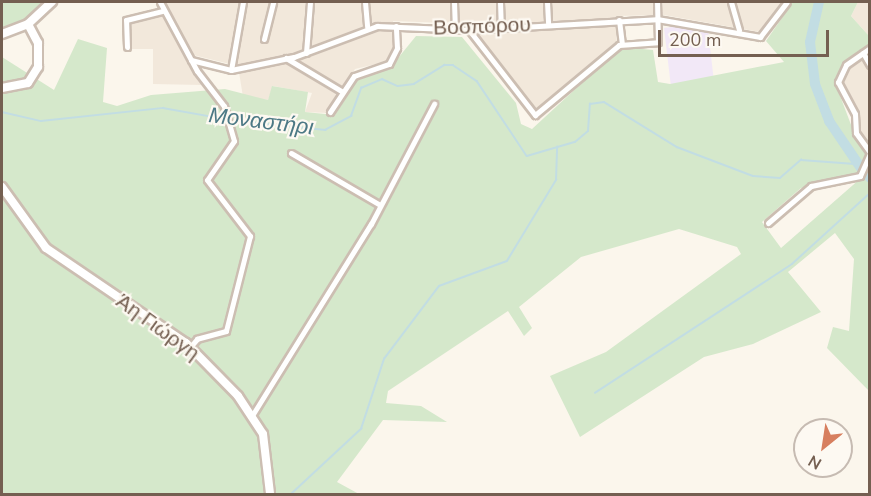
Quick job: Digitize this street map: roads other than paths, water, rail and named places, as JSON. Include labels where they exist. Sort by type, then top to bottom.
[{"type":"street","points":[[2,34],[28,24],[52,2]]},
{"type":"street","points":[[160,2],[191,60],[223,101],[234,139],[209,172],[208,185],[243,221],[250,239],[227,328],[191,346]]},
{"type":"street","points":[[191,60],[231,70],[243,2]]},
{"type":"street","points":[[264,39],[273,2]]},
{"type":"street","points":[[306,52],[310,2]]},
{"type":"street","points":[[365,2],[367,27]]},
{"type":"street","points":[[454,2],[455,29]]},
{"type":"street","points":[[500,2],[501,28]]},
{"type":"street","points":[[547,2],[548,24]]},
{"type":"street","points":[[469,30],[533,115],[622,44],[658,42],[657,2]]},
{"type":"street","points":[[731,2],[739,32]]},
{"type":"street","name":"Βοσπόρου","points":[[231,70],[306,52],[367,27],[396,26],[469,30],[657,19],[763,36],[787,2]]},
{"type":"street","points":[[127,47],[126,20],[163,11]]},
{"type":"street","points":[[619,21],[622,44]]},
{"type":"street","points":[[2,88],[18,87],[34,75],[40,55],[28,24]]},
{"type":"street","points":[[330,112],[356,74],[389,64],[397,48],[396,26]]},
{"type":"street","points":[[768,223],[811,186],[860,176],[870,153],[856,133],[854,112],[838,83],[854,59],[870,48]]},
{"type":"street","points":[[863,53],[870,65]]},
{"type":"street","points":[[286,58],[343,92]]},
{"type":"street","points":[[253,414],[380,205],[434,104]]},
{"type":"street","points":[[291,153],[380,205]]},
{"type":"street","name":"Άη Γιώργη","points":[[2,187],[46,248],[191,346],[253,414],[265,440],[270,495]]},
{"type":"waterway","points":[[819,2],[810,42],[815,84],[829,121],[863,171]]},
{"type":"waterway","name":"Μοναστήρι","points":[[230,120],[325,130],[351,116],[361,88],[382,79],[398,86],[414,84],[444,65],[453,65],[477,81],[527,156],[575,142],[588,131],[590,104],[604,102],[677,147],[753,176],[780,178],[801,160],[855,164]]},
{"type":"waterway","name":"Μοναστήρι","points":[[2,112],[41,121],[163,108],[225,119]]},
{"type":"waterway","points":[[291,494],[361,429],[384,359],[439,286],[507,261],[556,180],[557,147]]},
{"type":"waterway","points":[[595,393],[792,264],[870,193]]}]
